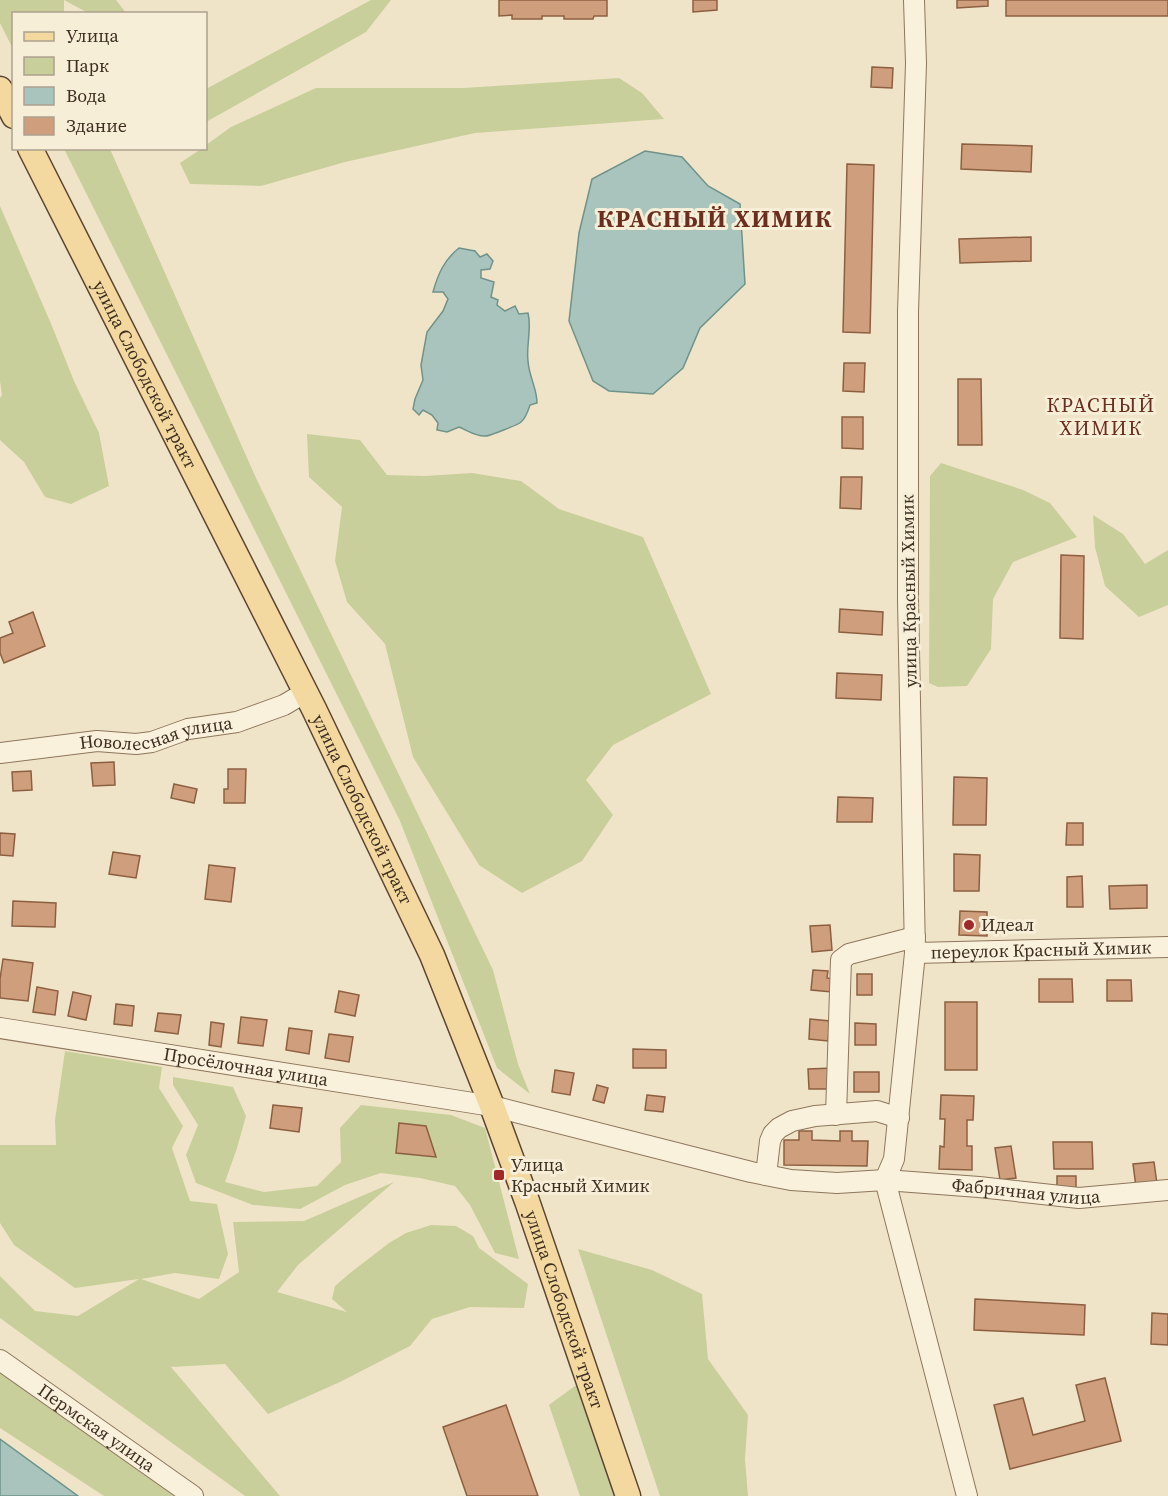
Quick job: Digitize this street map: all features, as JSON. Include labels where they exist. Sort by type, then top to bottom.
[{"type":"main road","points":[[0,89],[12,112]]},
{"type":"main road","name":"улица Слободской тракт","points":[[31,150],[306,692],[432,955],[492,1106],[628,1496]]},
{"type":"street","name":"улица Красный Химик","points":[[885,1180],[894,1158],[915,945],[908,600],[908,312],[915,63],[914,0]]},
{"type":"street","name":"Новолесная улица","points":[[0,753],[97,741],[136,744],[152,742],[188,729],[237,722],[284,705],[306,692]]},
{"type":"street","name":"переулок Красный Химик","points":[[836,1115],[840,964],[842,958],[849,954],[915,945],[1168,947]]},
{"type":"street","name":"Просёлочная улица","points":[[0,1028],[492,1106],[766,1175]]},
{"type":"street","points":[[766,1175],[773,1134],[792,1121],[815,1116],[878,1111],[899,1118]]},
{"type":"street","name":"Фабричная улица","points":[[766,1175],[791,1180],[825,1182],[885,1180],[1078,1198],[1168,1191]]},
{"type":"street","points":[[885,1180],[967,1496]]},
{"type":"street","name":"Пермская улица","points":[[0,1360],[193,1496]]},
{"type":"green space","points":[[0,0],[64,0],[64,12],[12,12],[12,47],[0,23]]},
{"type":"green space","points":[[64,0],[116,0],[125,12],[86,12]]},
{"type":"green space","points":[[371,0],[391,0],[366,32],[207,121],[207,88]]},
{"type":"green space","points":[[619,78],[642,93],[664,119],[475,133],[345,162],[261,186],[190,184],[180,163],[200,150],[207,150],[207,144],[231,127],[316,88],[464,88]]},
{"type":"green space","points":[[64,150],[110,150],[256,478],[493,970],[518,1064],[530,1094],[497,1068],[400,821]]},
{"type":"green space","points":[[0,206],[74,381],[99,433],[109,486],[71,504],[45,497],[24,462],[0,440],[0,398],[2,395],[0,381]]},
{"type":"green space","points":[[307,434],[360,440],[387,475],[425,476],[472,473],[521,481],[559,509],[643,537],[711,694],[613,745],[586,780],[613,815],[582,861],[522,893],[479,865],[413,757],[385,644],[347,602],[335,561],[342,507],[309,477]]},
{"type":"green space","points":[[941,463],[1023,490],[1050,503],[1077,537],[1013,562],[993,599],[991,649],[967,686],[938,687],[929,683],[930,476]]},
{"type":"green space","points":[[1093,515],[1123,534],[1145,564],[1168,550],[1168,605],[1139,617],[1105,586],[1095,547]]},
{"type":"green space","points":[[65,1051],[162,1067],[159,1088],[183,1126],[172,1148],[190,1201],[217,1204],[228,1254],[219,1279],[175,1273],[141,1279],[199,1299],[239,1272],[233,1222],[304,1221],[394,1182],[298,1265],[277,1292],[347,1312],[332,1299],[335,1286],[350,1273],[406,1233],[431,1225],[456,1226],[473,1236],[479,1248],[528,1284],[524,1308],[470,1307],[432,1319],[410,1346],[340,1382],[268,1414],[225,1364],[171,1367],[280,1496],[245,1496],[0,1318],[0,1276],[35,1311],[78,1316],[139,1279],[75,1288],[14,1245],[0,1223],[0,1145],[56,1145],[55,1120]]},
{"type":"green space","points":[[173,1077],[233,1087],[246,1116],[225,1182],[264,1192],[317,1186],[341,1162],[340,1128],[361,1105],[451,1115],[485,1128],[519,1259],[495,1253],[470,1205],[455,1186],[420,1178],[381,1173],[345,1185],[300,1209],[253,1205],[196,1183],[186,1155],[198,1125],[173,1085]]},
{"type":"green space","points":[[578,1249],[652,1270],[702,1294],[708,1359],[748,1415],[745,1459],[748,1496],[660,1496]]},
{"type":"green space","points":[[0,1373],[174,1496],[104,1496],[0,1428]]},
{"type":"green space","points":[[579,1383],[617,1496],[580,1496],[549,1405]]},
{"type":"water","points":[[645,151],[682,157],[708,186],[740,204],[745,284],[700,328],[683,368],[653,394],[609,391],[593,381],[569,321],[579,233],[592,179]]},
{"type":"water","points":[[459,248],[475,251],[480,257],[487,254],[493,261],[490,269],[481,270],[481,278],[494,282],[491,297],[498,300],[497,305],[505,311],[515,306],[519,314],[528,313],[529,319],[528,361],[537,403],[530,405],[526,416],[519,423],[486,436],[459,427],[447,432],[437,430],[438,423],[432,415],[423,410],[419,415],[413,409],[423,380],[421,365],[427,332],[443,311],[448,299],[443,292],[433,292],[442,268]]},
{"type":"water","points":[[0,1439],[78,1496],[0,1496]]},
{"type":"building","points":[[499,0],[607,0],[607,16],[594,16],[593,19],[542,16],[542,19],[512,19],[512,15],[499,16]]},
{"type":"building","points":[[693,0],[717,0],[717,10],[693,12]]},
{"type":"building","points":[[957,0],[988,0],[988,6],[957,8]]},
{"type":"building","points":[[1006,0],[1168,0],[1168,16],[1006,16]]},
{"type":"building","points":[[872,67],[893,68],[892,88],[871,87]]},
{"type":"building","points":[[962,144],[1032,146],[1031,172],[961,169]]},
{"type":"building","points":[[847,164],[874,165],[870,333],[843,332]]},
{"type":"building","points":[[1031,237],[1031,261],[960,263],[959,239]]},
{"type":"building","points":[[844,363],[865,363],[864,392],[843,391]]},
{"type":"building","points":[[958,379],[981,379],[982,445],[958,445]]},
{"type":"building","points":[[842,417],[863,417],[863,449],[842,448]]},
{"type":"building","points":[[841,477],[862,477],[861,509],[840,508]]},
{"type":"building","points":[[1061,555],[1084,556],[1083,639],[1060,638]]},
{"type":"building","points":[[840,609],[883,612],[882,635],[839,632]]},
{"type":"building","points":[[33,612],[45,646],[4,663],[0,653],[0,638],[13,633],[9,622]]},
{"type":"building","points":[[837,673],[882,675],[881,700],[836,698]]},
{"type":"building","points":[[114,762],[115,785],[93,786],[91,763]]},
{"type":"building","points":[[228,769],[246,769],[245,803],[224,803],[224,789],[228,789]]},
{"type":"building","points":[[31,771],[32,790],[13,791],[12,772]]},
{"type":"building","points":[[954,777],[987,778],[986,825],[953,825]]},
{"type":"building","points":[[174,784],[197,789],[194,803],[171,798]]},
{"type":"building","points":[[838,797],[873,798],[872,822],[837,822]]},
{"type":"building","points":[[1067,823],[1083,823],[1083,845],[1066,845]]},
{"type":"building","points":[[0,833],[15,834],[13,856],[0,855]]},
{"type":"building","points":[[113,852],[140,856],[136,878],[109,874]]},
{"type":"building","points":[[954,854],[980,855],[979,891],[954,891]]},
{"type":"building","points":[[209,865],[235,868],[231,902],[205,899]]},
{"type":"building","points":[[1082,876],[1083,907],[1067,907],[1067,877]]},
{"type":"building","points":[[1147,885],[1147,908],[1110,909],[1109,886]]},
{"type":"building","points":[[13,901],[56,903],[55,927],[12,926]]},
{"type":"building","points":[[960,911],[987,912],[987,936],[959,935]]},
{"type":"building","points":[[830,925],[832,950],[812,952],[810,926]]},
{"type":"building","points":[[3,959],[33,963],[28,1001],[0,998]]},
{"type":"building","points":[[813,970],[828,971],[827,978],[833,979],[832,992],[811,990]]},
{"type":"building","points":[[857,974],[872,974],[872,995],[857,995]]},
{"type":"building","points":[[1039,979],[1072,979],[1073,1002],[1039,1002]]},
{"type":"building","points":[[1107,980],[1131,980],[1132,1001],[1107,1001]]},
{"type":"building","points":[[37,987],[58,991],[55,1015],[33,1012]]},
{"type":"building","points":[[339,991],[359,995],[355,1016],[335,1012]]},
{"type":"building","points":[[73,992],[91,996],[86,1020],[68,1016]]},
{"type":"building","points":[[945,1002],[977,1002],[977,1070],[945,1070]]},
{"type":"building","points":[[116,1004],[134,1006],[132,1026],[114,1024]]},
{"type":"building","points":[[158,1013],[181,1015],[178,1034],[155,1031]]},
{"type":"building","points":[[241,1017],[267,1020],[263,1046],[238,1043]]},
{"type":"building","points":[[810,1019],[830,1021],[828,1041],[809,1039]]},
{"type":"building","points":[[211,1022],[224,1024],[221,1047],[209,1045]]},
{"type":"building","points":[[855,1023],[876,1024],[876,1045],[855,1045]]},
{"type":"building","points":[[289,1028],[312,1031],[309,1054],[286,1050]]},
{"type":"building","points":[[329,1034],[353,1037],[349,1062],[325,1058]]},
{"type":"building","points":[[633,1049],[666,1050],[666,1068],[633,1068]]},
{"type":"building","points":[[833,1068],[834,1089],[809,1089],[808,1069]]},
{"type":"building","points":[[555,1070],[574,1073],[570,1095],[552,1092]]},
{"type":"building","points":[[854,1072],[879,1072],[879,1092],[854,1092]]},
{"type":"building","points":[[597,1085],[608,1088],[604,1103],[593,1100]]},
{"type":"building","points":[[647,1095],[665,1097],[663,1112],[645,1110]]},
{"type":"building","points":[[941,1095],[974,1096],[973,1120],[967,1120],[967,1146],[972,1146],[972,1170],[939,1169],[940,1146],[944,1147],[945,1119],[940,1119]]},
{"type":"building","points":[[273,1105],[302,1108],[299,1132],[270,1128]]},
{"type":"building","points":[[399,1123],[426,1126],[436,1157],[396,1153]]},
{"type":"building","points":[[799,1131],[812,1131],[812,1140],[840,1141],[840,1131],[852,1131],[852,1141],[868,1141],[867,1166],[784,1165],[784,1140],[799,1140]]},
{"type":"building","points":[[1053,1142],[1092,1142],[1093,1169],[1054,1169]]},
{"type":"building","points":[[1011,1146],[1016,1178],[1000,1180],[995,1148]]},
{"type":"building","points":[[1154,1162],[1157,1184],[1136,1187],[1133,1164]]},
{"type":"building","points":[[1057,1176],[1076,1176],[1076,1189],[1057,1188]]},
{"type":"building","points":[[975,1299],[1085,1305],[1084,1335],[974,1330]]},
{"type":"building","points":[[1152,1313],[1168,1314],[1168,1345],[1151,1344]]},
{"type":"building","points":[[1105,1378],[1121,1441],[1010,1469],[994,1405],[1023,1398],[1033,1435],[1085,1421],[1076,1385]]},
{"type":"building","points":[[506,1405],[538,1496],[467,1496],[443,1427]]},
{"type":"place","name":"Идеал","points":[[969,925]]},
{"type":"place","name":"Улица Красный Химик","points":[[499,1175]]},
{"type":"district","name":"КРАСНЫЙ ХИМИК","points":[[715,219]]},
{"type":"district","name":"КРАСНЫЙ ХИМИК","points":[[1101,416]]}]
